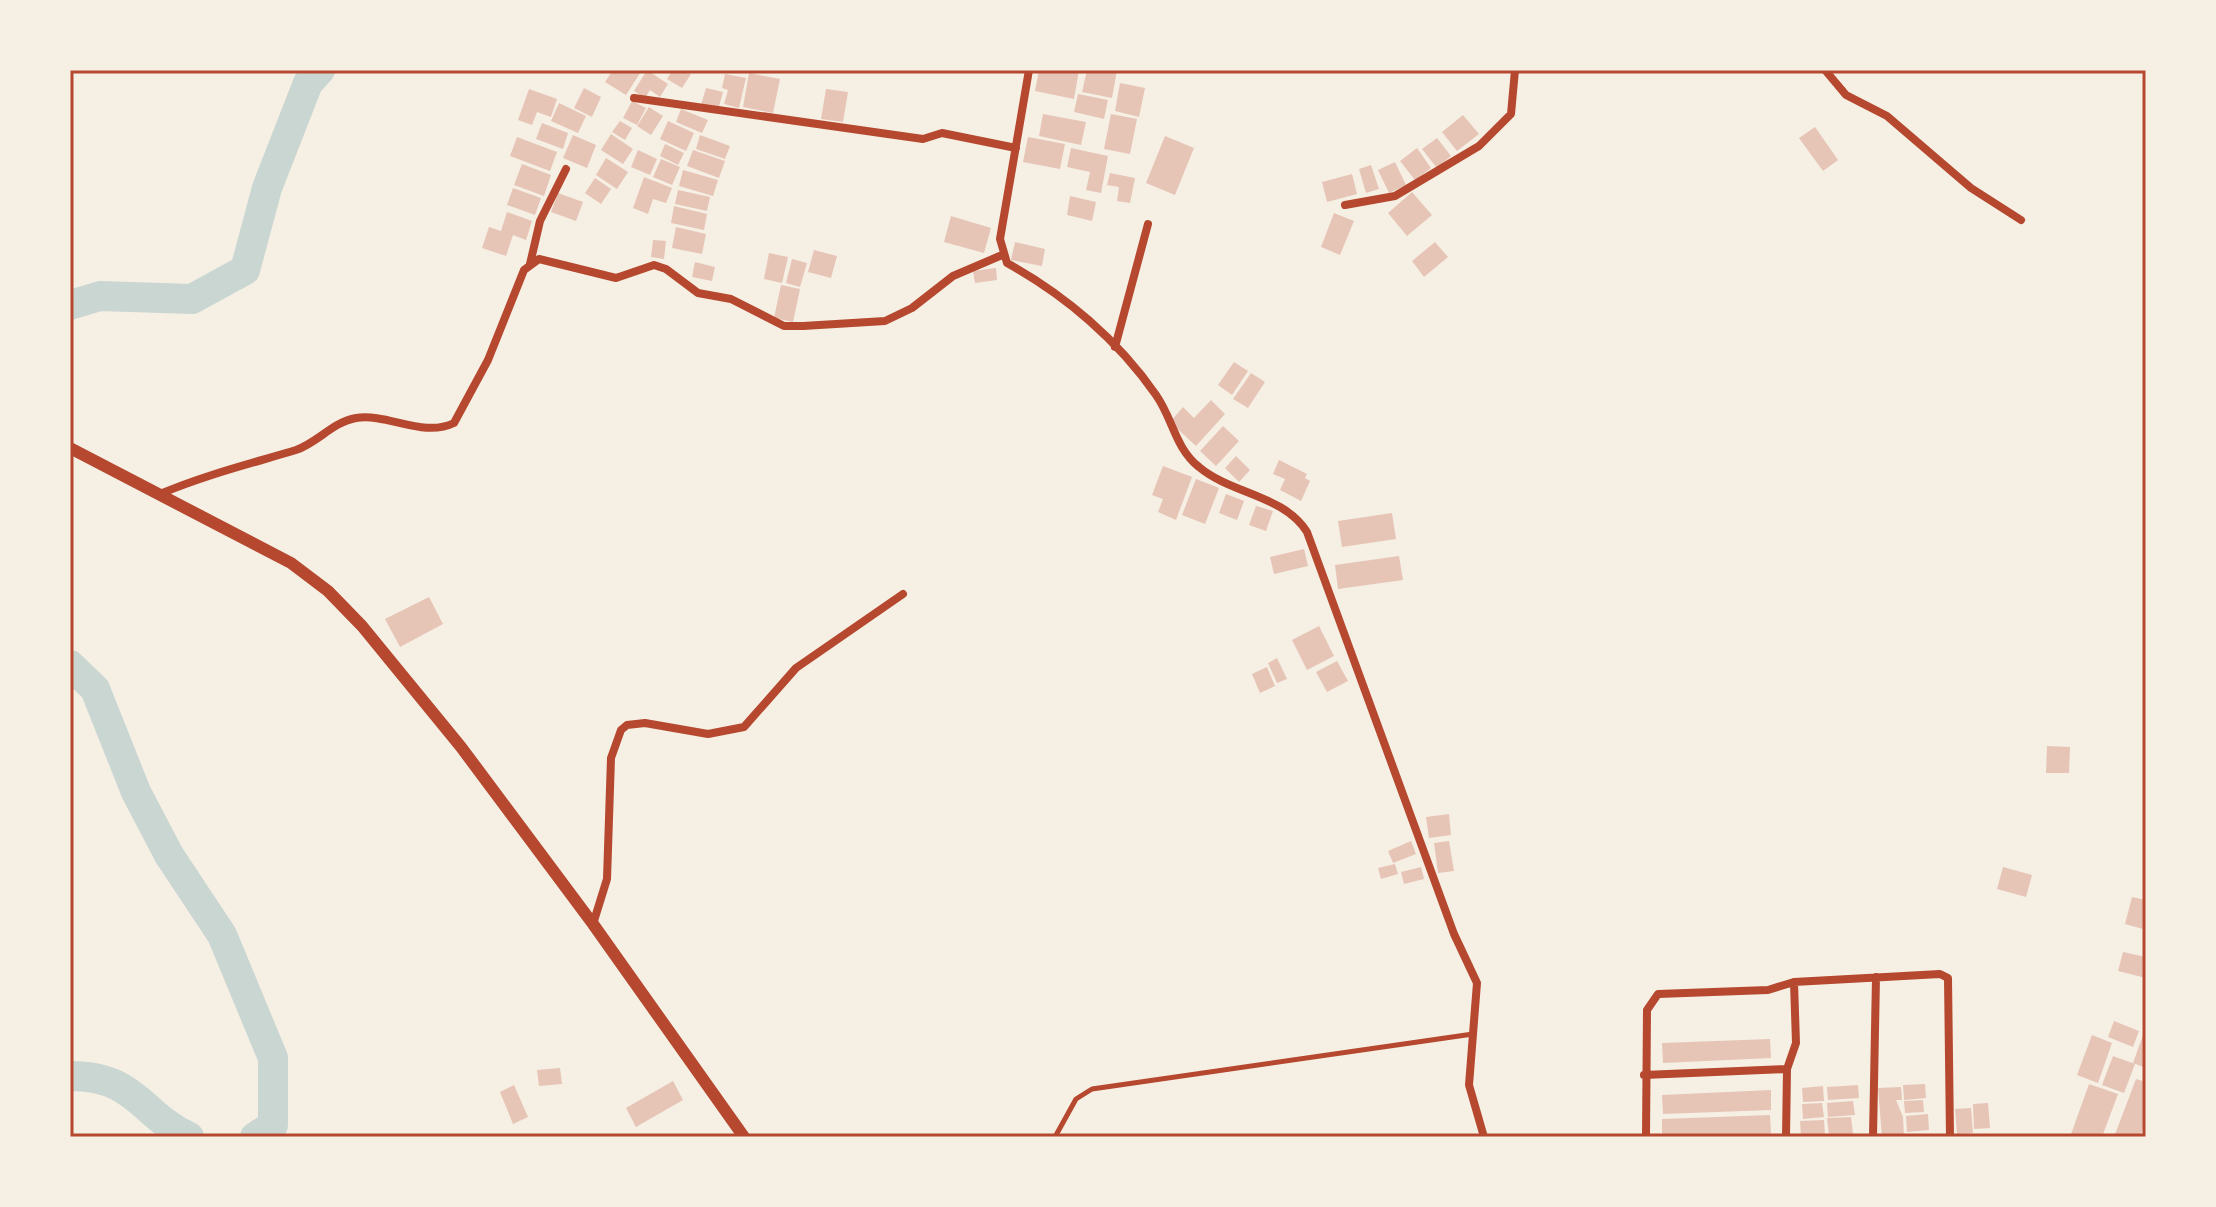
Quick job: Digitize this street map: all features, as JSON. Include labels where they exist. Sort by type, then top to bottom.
[{"type":"street","points":[[1029,70],[1000,239],[1002,255],[1007,263],[1073,305],[1115,347],[1157,396],[1174,435],[1195,463],[1291,513],[1307,532],[1454,934],[1476,975],[1469,1085],[1484,1137]]},
{"type":"street","points":[[1345,205],[1395,196],[1479,146],[1511,114],[1515,70]]},
{"type":"street","points":[[1825,70],[1846,95],[1887,116],[1971,188],[2021,220]]},
{"type":"street","points":[[634,98],[923,139],[942,133],[976,137],[1016,148]]},
{"type":"street","points":[[530,264],[540,221],[566,169]]},
{"type":"street","points":[[1115,347],[1148,224]]},
{"type":"street","points":[[160,494],[206,474],[299,449],[338,424],[356,418],[431,428],[454,423],[488,360],[524,270],[539,259],[616,278],[654,265],[666,269],[698,293],[731,299],[784,326],[803,326],[885,321],[912,308],[953,276],[1002,255]]},
{"type":"street","points":[[70,448],[291,563],[328,591],[362,626],[461,747],[593,924],[744,1137]]},
{"type":"street","points":[[593,924],[607,879],[611,758],[621,730],[645,723],[708,734],[744,727],[796,668],[903,594]]},
{"type":"street","points":[[1646,1137],[1644,1075],[1647,1010],[1658,994],[1768,990],[1794,982],[1940,974],[1951,983],[1950,1137]]},
{"type":"street","points":[[1873,1137],[1876,977]]},
{"type":"street","points":[[1786,1137],[1787,1069],[1796,1043],[1794,982]]},
{"type":"street","points":[[1644,1075],[1787,1069]]},
{"type":"lane","points":[[1055,1137],[1076,1099],[1092,1089],[1473,1034]]},
{"type":"building","points":[[613,70],[642,70],[626,95],[605,82]]},
{"type":"building","points":[[647,70],[668,84],[660,97],[650,90],[645,98],[634,91]]},
{"type":"building","points":[[673,70],[691,74],[682,88],[667,79]]},
{"type":"building","points":[[1039,70],[1079,70],[1074,99],[1035,91]]},
{"type":"building","points":[[1087,70],[1117,70],[1112,98],[1082,92]]},
{"type":"building","points":[[749,73],[780,79],[773,113],[743,107]]},
{"type":"building","points":[[725,74],[746,78],[739,108],[724,104],[728,90],[722,88]]},
{"type":"building","points":[[1120,83],[1145,88],[1139,117],[1115,111]]},
{"type":"building","points":[[584,88],[601,97],[592,117],[574,108]]},
{"type":"building","points":[[706,88],[723,92],[718,110],[701,105]]},
{"type":"building","points":[[529,89],[557,99],[551,117],[537,112],[532,125],[518,120]]},
{"type":"building","points":[[826,89],[848,92],[843,122],[821,119]]},
{"type":"building","points":[[1078,94],[1108,100],[1104,119],[1074,112]]},
{"type":"building","points":[[632,101],[646,108],[637,125],[623,118]]},
{"type":"building","points":[[559,103],[586,116],[578,133],[551,121]]},
{"type":"building","points":[[649,107],[663,116],[651,135],[637,126]]},
{"type":"building","points":[[681,109],[708,120],[702,133],[676,122]]},
{"type":"building","points":[[1043,114],[1086,122],[1081,145],[1039,136]]},
{"type":"building","points":[[1111,114],[1137,119],[1130,154],[1104,149]]},
{"type":"building","points":[[1463,115],[1479,134],[1457,151],[1442,132]]},
{"type":"building","points":[[620,121],[632,128],[625,140],[612,132]]},
{"type":"building","points":[[668,121],[694,133],[686,151],[660,139]]},
{"type":"building","points":[[542,123],[568,133],[563,149],[536,139]]},
{"type":"building","points":[[1815,127],[1838,160],[1823,171],[1799,138]]},
{"type":"building","points":[[611,134],[633,149],[623,164],[601,150]]},
{"type":"building","points":[[573,135],[596,145],[587,168],[563,158]]},
{"type":"building","points":[[700,135],[730,146],[725,159],[696,149]]},
{"type":"building","points":[[1165,136],[1194,148],[1175,195],[1146,183]]},
{"type":"building","points":[[517,137],[557,152],[550,171],[510,156]]},
{"type":"building","points":[[1028,137],[1065,144],[1060,169],[1023,162]]},
{"type":"building","points":[[1437,138],[1451,156],[1437,168],[1422,149]]},
{"type":"building","points":[[665,144],[684,153],[678,165],[660,156]]},
{"type":"building","points":[[1071,148],[1108,156],[1101,193],[1086,190],[1090,172],[1067,167]]},
{"type":"building","points":[[1417,148],[1431,168],[1415,180],[1400,161]]},
{"type":"building","points":[[638,150],[657,159],[650,175],[631,167]]},
{"type":"building","points":[[693,150],[725,161],[719,178],[687,166]]},
{"type":"building","points":[[606,158],[628,172],[617,189],[596,175]]},
{"type":"building","points":[[661,159],[680,167],[672,185],[653,177]]},
{"type":"building","points":[[1395,162],[1406,185],[1389,193],[1378,170]]},
{"type":"building","points":[[522,164],[551,175],[544,196],[514,185]]},
{"type":"building","points":[[1371,165],[1379,189],[1366,193],[1359,169]]},
{"type":"building","points":[[683,170],[718,180],[713,196],[679,186]]},
{"type":"building","points":[[1110,173],[1135,178],[1130,203],[1117,201],[1119,187],[1107,185]]},
{"type":"building","points":[[1352,174],[1357,194],[1327,202],[1322,182]]},
{"type":"building","points":[[644,177],[672,188],[666,203],[653,199],[648,214],[633,208]]},
{"type":"building","points":[[595,178],[611,189],[601,204],[585,193]]},
{"type":"building","points":[[513,188],[541,198],[535,215],[507,205]]},
{"type":"building","points":[[678,190],[710,197],[707,211],[675,204]]},
{"type":"building","points":[[1412,192],[1432,215],[1407,236],[1388,213]]},
{"type":"building","points":[[558,193],[583,202],[576,221],[551,212]]},
{"type":"building","points":[[1070,196],[1096,202],[1092,221],[1067,215]]},
{"type":"building","points":[[674,206],[707,214],[704,230],[671,223]]},
{"type":"building","points":[[507,212],[532,221],[526,240],[513,235],[506,256],[482,248],[489,227],[501,231]]},
{"type":"building","points":[[1334,213],[1354,221],[1340,255],[1321,247]]},
{"type":"building","points":[[951,216],[991,228],[984,253],[944,242]]},
{"type":"building","points":[[676,227],[706,234],[702,254],[672,248]]},
{"type":"building","points":[[653,240],[666,241],[664,259],[651,257]]},
{"type":"building","points":[[1015,242],[1045,249],[1042,266],[1011,260]]},
{"type":"building","points":[[1435,242],[1448,257],[1424,277],[1412,261]]},
{"type":"building","points":[[814,250],[837,256],[831,278],[808,272]]},
{"type":"building","points":[[769,253],[788,257],[782,283],[764,279]]},
{"type":"building","points":[[792,259],[807,263],[800,287],[786,283]]},
{"type":"building","points":[[695,262],[715,267],[712,281],[692,277]]},
{"type":"building","points":[[996,268],[997,280],[975,283],[973,271]]},
{"type":"building","points":[[781,285],[800,289],[793,322],[774,318]]},
{"type":"building","points":[[1234,362],[1248,371],[1232,395],[1218,385]]},
{"type":"building","points":[[1251,373],[1265,382],[1248,408],[1233,399]]},
{"type":"building","points":[[1211,400],[1225,414],[1196,446],[1170,422],[1183,407],[1194,418]]},
{"type":"building","points":[[1223,426],[1239,441],[1216,466],[1200,451]]},
{"type":"building","points":[[1236,456],[1250,470],[1239,482],[1225,468]]},
{"type":"building","points":[[1279,460],[1307,474],[1305,478],[1310,481],[1301,501],[1280,490],[1285,479],[1273,474]]},
{"type":"building","points":[[1163,466],[1192,477],[1176,520],[1158,512],[1163,499],[1152,495]]},
{"type":"building","points":[[1196,479],[1219,488],[1205,524],[1182,515]]},
{"type":"building","points":[[1226,494],[1244,501],[1237,520],[1219,513]]},
{"type":"building","points":[[1256,506],[1273,511],[1266,531],[1249,525]]},
{"type":"building","points":[[1392,513],[1396,539],[1342,547],[1338,521]]},
{"type":"building","points":[[1304,549],[1308,566],[1274,574],[1270,557]]},
{"type":"building","points":[[1399,556],[1403,580],[1338,589],[1335,565]]},
{"type":"building","points":[[429,597],[443,624],[400,647],[385,619]]},
{"type":"building","points":[[1319,626],[1334,656],[1307,670],[1292,640]]},
{"type":"building","points":[[1277,658],[1287,679],[1277,683],[1268,663]]},
{"type":"building","points":[[1337,661],[1348,681],[1327,692],[1316,672]]},
{"type":"building","points":[[1267,667],[1275,686],[1260,693],[1252,674]]},
{"type":"building","points":[[2047,746],[2070,747],[2069,773],[2046,773]]},
{"type":"building","points":[[1449,814],[1451,835],[1429,838],[1426,817]]},
{"type":"building","points":[[1411,841],[1416,854],[1393,863],[1388,851]]},
{"type":"building","points":[[1449,841],[1454,871],[1438,873],[1434,843]]},
{"type":"building","points":[[1395,864],[1398,874],[1381,879],[1378,868]]},
{"type":"building","points":[[1421,867],[1424,879],[1404,884],[1401,872]]},
{"type":"building","points":[[2003,867],[2032,875],[2026,897],[1997,889]]},
{"type":"building","points":[[2132,897],[2146,900],[2143,929],[2125,924]]},
{"type":"building","points":[[2123,952],[2146,957],[2146,978],[2118,971]]},
{"type":"building","points":[[2114,1021],[2139,1031],[2133,1047],[2108,1037]]},
{"type":"building","points":[[2092,1035],[2112,1043],[2098,1083],[2077,1075]]},
{"type":"building","points":[[2143,1035],[2146,1036],[2146,1068],[2133,1063]]},
{"type":"building","points":[[1770,1039],[1771,1058],[1663,1063],[1662,1043]]},
{"type":"building","points":[[2113,1056],[2135,1064],[2124,1093],[2102,1085]]},
{"type":"building","points":[[560,1068],[562,1084],[539,1086],[537,1070]]},
{"type":"building","points":[[2136,1079],[2146,1082],[2146,1120],[2140,1137],[2114,1137]]},
{"type":"building","points":[[673,1081],[683,1100],[636,1127],[626,1108]]},
{"type":"building","points":[[1925,1084],[1926,1098],[1904,1100],[1903,1085]]},
{"type":"building","points":[[2089,1084],[2118,1094],[2102,1137],[2070,1137]]},
{"type":"building","points":[[514,1085],[528,1117],[513,1124],[500,1092]]},
{"type":"building","points":[[1858,1085],[1859,1098],[1828,1100],[1827,1087]]},
{"type":"building","points":[[1823,1086],[1824,1101],[1803,1102],[1802,1088]]},
{"type":"building","points":[[1901,1087],[1902,1100],[1896,1100],[1903,1117],[1904,1136],[1882,1137],[1878,1088]]},
{"type":"building","points":[[1771,1090],[1771,1110],[1663,1114],[1662,1095]]},
{"type":"building","points":[[1923,1100],[1924,1112],[1905,1113],[1904,1101]]},
{"type":"building","points":[[1853,1101],[1855,1115],[1828,1117],[1827,1103]]},
{"type":"building","points":[[1822,1103],[1824,1117],[1803,1119],[1802,1104]]},
{"type":"building","points":[[1988,1103],[1990,1128],[1974,1129],[1973,1104]]},
{"type":"building","points":[[1971,1108],[1973,1133],[1957,1134],[1955,1109]]},
{"type":"building","points":[[1928,1114],[1929,1130],[1907,1132],[1906,1116]]},
{"type":"building","points":[[1770,1115],[1771,1134],[1662,1137],[1662,1119]]},
{"type":"building","points":[[1851,1117],[1853,1134],[1829,1136],[1827,1118]]},
{"type":"building","points":[[1824,1120],[1825,1135],[1801,1137],[1800,1121]]},
{"type":"waterway","points":[[70,305],[100,296],[192,299],[245,270],[267,188],[308,83],[320,70]]},
{"type":"waterway","points":[[70,665],[95,689],[136,792],[169,855],[222,935],[273,1058],[273,1125],[255,1137]]},
{"type":"waterway","points":[[70,1076],[110,1082],[189,1137]]}]
